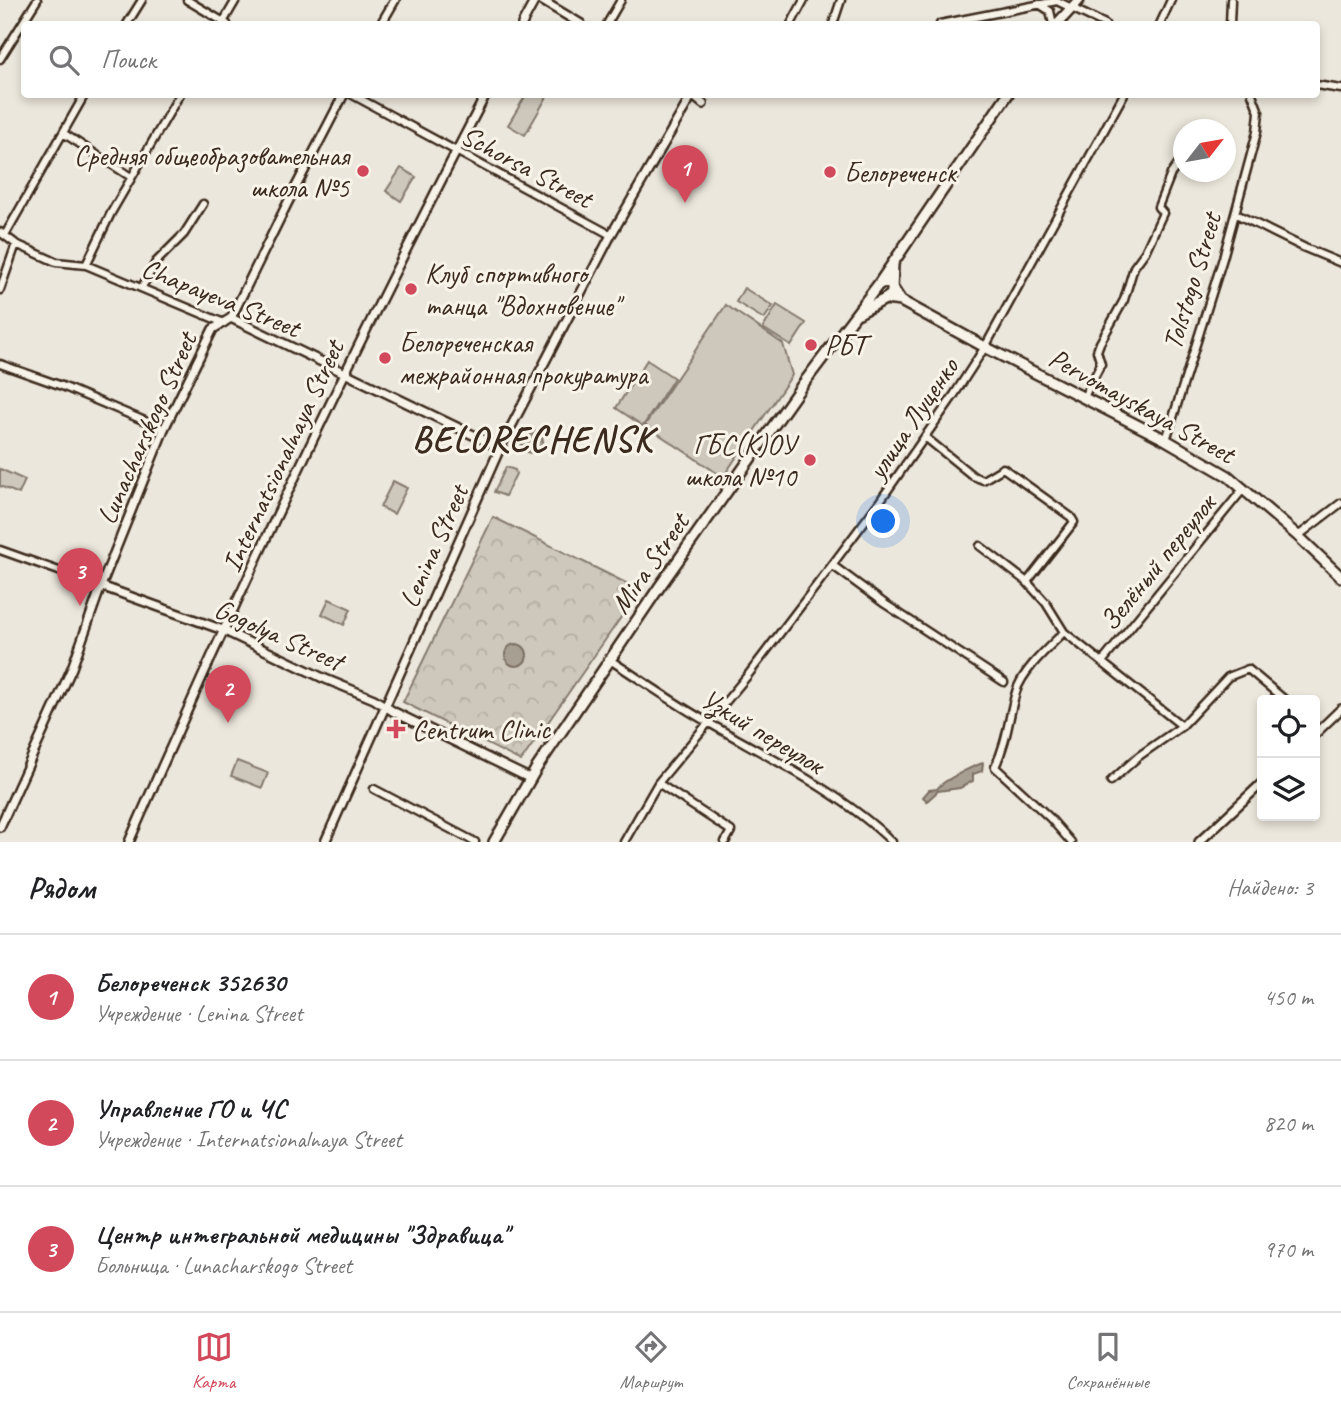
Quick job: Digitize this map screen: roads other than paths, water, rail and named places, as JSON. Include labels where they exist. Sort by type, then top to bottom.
[{"type":"main road","points":[[1058,21],[1079,0]]},
{"type":"main road","name":"Mira Street","points":[[494,842],[531,779],[660,586],[878,285],[1005,98]]},
{"type":"main road","name":"Mira Street","points":[[892,287],[894,262]]},
{"type":"main road","points":[[884,282],[892,287],[891,295],[885,299],[881,299],[876,293],[878,285],[884,282]]},
{"type":"main road","name":"Pervomayskaya Street","points":[[892,287],[901,301]]},
{"type":"main road","name":"Mira Street","points":[[852,318],[885,299]]},
{"type":"main road","name":"Pervomayskaya Street","points":[[885,299],[901,301],[1166,440],[1228,476],[1341,577]]},
{"type":"street","points":[[24,21],[37,0]]},
{"type":"street","points":[[129,21],[142,0]]},
{"type":"street","points":[[187,0],[219,21]]},
{"type":"street","points":[[226,21],[236,0]]},
{"type":"street","points":[[384,21],[394,0]]},
{"type":"street","points":[[524,21],[538,0],[576,21]]},
{"type":"street","points":[[609,21],[621,0]]},
{"type":"street","points":[[793,21],[804,0]]},
{"type":"street","points":[[833,21],[841,0]]},
{"type":"street","points":[[955,21],[1059,0],[1099,21]]},
{"type":"street","points":[[1161,21],[1171,0]]},
{"type":"street","points":[[1230,21],[1231,0]]},
{"type":"street","points":[[1039,4],[1050,11],[1054,21]]},
{"type":"street","points":[[0,59],[21,26]]},
{"type":"street","points":[[1320,86],[1341,89]]},
{"type":"street","points":[[2,233],[83,98]]},
{"type":"street","points":[[86,265],[131,177],[178,98]]},
{"type":"street","name":"Lunacharskogo Street","points":[[232,318],[342,98]]},
{"type":"street","name":"Schorsa Street","points":[[358,98],[611,235]]},
{"type":"street","name":"Internatsionalnaya Street","points":[[129,842],[223,631],[344,373],[484,98]]},
{"type":"street","name":"Lenina Street","points":[[325,842],[383,706],[500,448],[611,235],[692,98]]},
{"type":"street","points":[[696,98],[704,103]]},
{"type":"street","name":"улица Луценко","points":[[624,842],[658,783],[748,675],[925,437],[985,347],[1122,98]]},
{"type":"street","name":"Tolstogo Street","points":[[1166,440],[1236,214],[1258,132],[1259,112],[1254,98]]},
{"type":"street","points":[[63,133],[131,177]]},
{"type":"street","points":[[1084,397],[1101,364],[1097,351],[1124,300],[1133,267],[1145,252],[1163,213],[1158,207],[1173,171]]},
{"type":"street","points":[[142,288],[156,262],[184,234],[203,204]]},
{"type":"street","points":[[1236,214],[1341,263]]},
{"type":"street","name":"Chapayeva Street","points":[[2,233],[16,244],[56,262],[86,265],[223,323],[232,318],[500,448]]},
{"type":"street","points":[[0,290],[16,244]]},
{"type":"street","name":"Lunacharskogo Street","points":[[0,827],[72,668],[101,586],[164,429],[213,329],[223,323]]},
{"type":"street","points":[[0,364],[62,386],[164,429]]},
{"type":"street","points":[[925,437],[972,476],[983,480],[1003,468],[1071,517],[1074,522],[1027,582]]},
{"type":"street","name":"Зелёный переулок","points":[[1102,662],[1244,488]]},
{"type":"street","points":[[1298,536],[1341,503]]},
{"type":"street","points":[[980,546],[1027,582],[1046,603],[1064,632]]},
{"type":"street","name":"Gogolya Street","points":[[0,550],[223,631],[374,699],[383,706],[531,779]]},
{"type":"street","points":[[832,565],[863,589],[1004,682]]},
{"type":"street","name":"Зелёный переулок","points":[[1071,842],[1050,818],[995,767],[1005,746],[1014,688],[1037,659],[1064,632],[1182,726]]},
{"type":"street","name":"Узкий переулок","points":[[610,660],[708,723],[747,743],[819,788],[876,826],[892,842]]},
{"type":"street","points":[[1111,781],[1139,756],[1182,726],[1228,677],[1248,669],[1279,695]]},
{"type":"street","points":[[1320,727],[1341,709]]},
{"type":"street","points":[[658,783],[731,831],[725,842]]},
{"type":"street","points":[[1199,842],[1257,788]]},
{"type":"street","points":[[374,789],[475,842]]},
{"type":"water","points":[[532,431],[540,434],[543,442],[540,450],[532,453],[524,450],[521,442],[524,434]]},
{"type":"water","points":[[516,644],[524,647],[527,655],[524,663],[516,666],[508,663],[505,655],[508,647]]},
{"type":"water","points":[[983,763],[982,771],[973,774],[973,781],[960,788],[938,791],[927,801],[923,797],[929,790],[937,789],[965,770]]},
{"type":"place","name":"Средняя общеобразовательная школа №5","points":[[363,171]]},
{"type":"place","name":"Белореченск","points":[[830,172]]},
{"type":"place","name":"Белореченск 352630","points":[[685,203]]},
{"type":"place","name":"Клуб спортивного танца \"Вдохновение\"","points":[[411,289]]},
{"type":"place","name":"РБТ","points":[[811,345]]},
{"type":"place","name":"Белореченская межрайонная прокуратура","points":[[385,358]]},
{"type":"place","name":"ГБС(К)ОУ школа №10","points":[[810,460]]},
{"type":"place","name":"Центр интегральной медицины \"Здравица\"","points":[[80,606]]},
{"type":"place","name":"Управление ГО и ЧС","points":[[228,723]]},
{"type":"place","name":"Centrum Clinic","points":[[396,729]]},
{"type":"district","name":"BELORECHENSK","points":[[533,439]]}]
